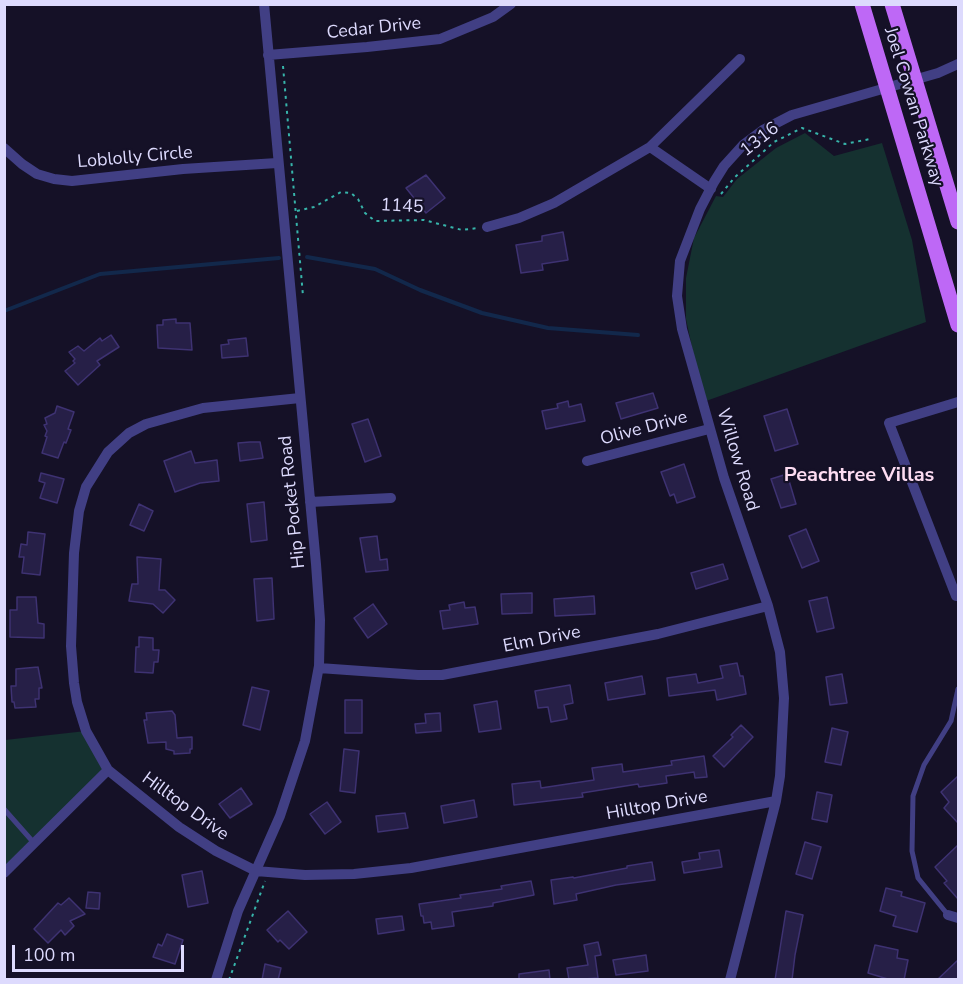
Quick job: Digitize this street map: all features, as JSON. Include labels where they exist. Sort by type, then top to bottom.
[{"type":"main road","name":"Joel Cowan Parkway","points":[[862,4],[958,325]]},
{"type":"main road","name":"Joel Cowan Parkway","points":[[892,4],[958,222]]},
{"type":"street","name":"Hip Pocket Road","points":[[216,980],[238,911],[280,816],[305,741],[319,668],[320,620],[264,4]]},
{"type":"street","name":"Cedar Drive","points":[[268,55],[440,39],[493,17],[511,4]]},
{"type":"street","points":[[487,227],[519,218],[554,203],[650,147],[740,59]]},
{"type":"street","name":"Willow Road","points":[[730,980],[776,801],[780,776],[784,698],[780,652],[768,606],[724,478],[681,329],[677,296],[680,261],[700,209],[724,166],[743,145],[763,130],[792,115],[958,64]]},
{"type":"street","points":[[650,147],[711,189]]},
{"type":"street","name":"Loblolly Circle","points":[[4,148],[37,174],[72,181],[278,163]]},
{"type":"street","name":"Hilltop Drive","points":[[300,398],[203,408],[146,424],[129,433],[108,452],[86,487],[79,511],[74,553],[71,646],[77,702],[86,731],[108,770],[179,826],[216,851],[256,871],[305,874],[383,872],[776,801]]},
{"type":"street","points":[[956,596],[889,423],[958,402]]},
{"type":"street","name":"Olive Drive","points":[[587,461],[709,429]]},
{"type":"street","points":[[310,502],[391,498]]},
{"type":"street","name":"Elm Drive","points":[[319,668],[442,675],[658,634],[768,606]]},
{"type":"street","points":[[4,873],[108,770]]},
{"type":"lane","points":[[953,916],[918,878],[912,851],[913,796],[924,765],[951,721],[958,689]]},
{"type":"lane","points":[[4,809],[35,844]]},
{"type":"path","name":"1316","points":[[711,189],[721,195],[735,177],[774,142],[802,128],[845,144],[870,139]]},
{"type":"path","name":"1145","points":[[297,211],[314,207],[341,192],[351,193],[358,199],[368,217],[375,221],[424,220],[462,230],[487,227]]},
{"type":"green space","points":[[805,133],[834,156],[882,143],[912,240],[926,322],[706,401],[686,319],[686,278],[694,238],[716,196],[723,197],[737,179],[776,148]]},
{"type":"green space","points":[[86,731],[108,770],[5,873],[5,740]]},
{"type":"building","points":[[426,175],[445,198],[426,213],[406,188]]},
{"type":"building","points":[[563,232],[568,260],[542,264],[543,270],[521,273],[516,245],[542,241],[542,236]]},
{"type":"building","points":[[176,319],[176,323],[190,323],[192,350],[158,348],[157,325],[163,325],[163,320]]},
{"type":"building","points":[[111,335],[119,347],[97,361],[100,365],[78,385],[65,371],[75,363],[73,361],[75,359],[69,352],[78,346],[84,351],[100,338],[102,341]]},
{"type":"building","points":[[246,338],[248,356],[222,358],[221,345],[229,344],[228,340]]},
{"type":"building","points":[[653,393],[658,408],[621,419],[616,403]]},
{"type":"building","points":[[568,401],[569,407],[581,404],[585,421],[546,429],[542,411],[558,408],[557,404]]},
{"type":"building","points":[[57,406],[74,412],[68,429],[71,430],[58,458],[42,453],[47,437],[45,436],[47,431],[44,425],[47,424],[45,418],[55,413]]},
{"type":"building","points":[[787,409],[798,444],[775,451],[764,416]]},
{"type":"building","points":[[368,419],[381,456],[365,462],[352,424]]},
{"type":"building","points":[[260,442],[263,458],[240,461],[238,443]]},
{"type":"building","points":[[191,451],[195,463],[217,460],[219,481],[200,483],[175,492],[164,461]]},
{"type":"building","points":[[684,464],[695,497],[677,503],[674,494],[670,496],[661,472]]},
{"type":"building","points":[[41,473],[64,479],[57,503],[40,498],[45,483],[39,481]]},
{"type":"building","points":[[787,474],[796,504],[781,508],[771,479]]},
{"type":"building","points":[[264,502],[267,540],[251,542],[247,504]]},
{"type":"building","points":[[139,504],[153,511],[144,531],[130,525]]},
{"type":"building","points":[[806,529],[819,561],[802,568],[789,536]]},
{"type":"building","points":[[28,532],[45,534],[40,575],[22,573],[24,557],[19,557],[21,544],[27,545]]},
{"type":"building","points":[[377,536],[380,560],[387,559],[388,570],[366,572],[360,538]]},
{"type":"building","points":[[137,557],[161,559],[159,590],[165,590],[175,600],[163,613],[153,604],[129,601],[132,584],[138,584]]},
{"type":"building","points":[[723,564],[728,579],[696,589],[691,573]]},
{"type":"building","points":[[272,578],[274,619],[257,621],[254,579]]},
{"type":"building","points":[[532,593],[532,613],[502,614],[501,594]]},
{"type":"building","points":[[594,596],[595,614],[555,616],[554,599]]},
{"type":"building","points":[[17,597],[36,597],[38,623],[44,624],[44,638],[10,637],[10,610],[17,610]]},
{"type":"building","points":[[827,597],[834,628],[817,632],[809,601]]},
{"type":"building","points":[[464,602],[465,608],[475,607],[478,624],[443,629],[440,611],[450,610],[449,605]]},
{"type":"building","points":[[373,604],[387,624],[368,638],[354,618]]},
{"type":"building","points":[[139,637],[153,638],[153,650],[159,650],[158,662],[154,662],[153,673],[135,672],[136,647],[139,647]]},
{"type":"building","points":[[737,663],[740,676],[743,676],[746,694],[717,700],[715,690],[669,696],[667,678],[696,674],[698,683],[723,678],[720,666]]},
{"type":"building","points":[[38,667],[42,688],[39,688],[39,699],[35,699],[36,707],[15,708],[12,702],[11,686],[16,686],[16,669]]},
{"type":"building","points":[[842,674],[847,703],[830,705],[826,677]]},
{"type":"building","points":[[642,676],[645,694],[608,700],[605,683]]},
{"type":"building","points":[[570,685],[573,703],[564,705],[567,719],[551,722],[548,707],[538,708],[535,691]]},
{"type":"building","points":[[252,687],[269,691],[260,730],[243,725]]},
{"type":"building","points":[[345,700],[362,700],[362,733],[345,733]]},
{"type":"building","points":[[497,701],[501,729],[479,732],[474,705]]},
{"type":"building","points":[[172,711],[175,715],[177,738],[192,737],[190,753],[174,754],[174,751],[166,749],[166,742],[148,743],[144,720],[147,720],[146,713]]},
{"type":"building","points":[[440,713],[441,731],[416,733],[415,724],[426,723],[425,714]]},
{"type":"building","points":[[741,725],[753,737],[724,767],[713,756],[733,737],[731,735]]},
{"type":"building","points":[[832,728],[848,732],[841,765],[825,762]]},
{"type":"building","points":[[344,749],[359,751],[355,793],[340,791]]},
{"type":"building","points":[[704,756],[707,777],[695,778],[694,772],[666,776],[667,783],[639,787],[638,784],[582,793],[583,797],[514,805],[512,784],[540,781],[541,788],[594,780],[592,768],[622,764],[623,772],[672,765],[671,761]]},
{"type":"building","points":[[958,776],[958,823],[944,808],[949,802],[941,792]]},
{"type":"building","points":[[241,788],[252,804],[230,818],[219,804]]},
{"type":"building","points":[[817,792],[832,795],[827,822],[812,819]]},
{"type":"building","points":[[474,800],[477,817],[444,823],[441,806]]},
{"type":"building","points":[[327,802],[341,822],[325,834],[310,814]]},
{"type":"building","points":[[405,813],[408,828],[378,832],[376,816]]},
{"type":"building","points":[[805,842],[821,847],[812,879],[796,874]]},
{"type":"building","points":[[958,845],[958,899],[944,883],[947,881],[935,867]]},
{"type":"building","points":[[719,850],[722,867],[684,873],[682,862],[700,859],[699,853]]},
{"type":"building","points":[[652,862],[655,880],[616,885],[576,894],[577,900],[554,904],[551,880],[574,878]]},
{"type":"building","points":[[202,871],[208,903],[188,907],[182,875]]},
{"type":"building","points":[[531,881],[534,895],[493,903],[493,906],[452,912],[454,926],[432,929],[431,922],[424,923],[423,916],[421,916],[419,904],[461,898],[460,895],[502,889],[501,886]]},
{"type":"building","points":[[886,888],[902,892],[901,896],[925,903],[917,932],[893,926],[896,916],[880,911]]},
{"type":"building","points":[[88,892],[100,893],[99,909],[86,908]]},
{"type":"building","points":[[69,898],[85,914],[70,921],[74,926],[65,935],[61,930],[48,943],[34,929],[58,903],[61,905]]},
{"type":"building","points":[[288,911],[307,932],[289,949],[280,940],[278,942],[267,930]]},
{"type":"building","points":[[786,911],[803,915],[792,980],[775,980]]},
{"type":"building","points":[[402,916],[404,930],[378,934],[376,919]]},
{"type":"building","points":[[167,934],[183,940],[175,964],[153,957],[158,944],[162,946]]},
{"type":"building","points":[[598,942],[601,955],[595,956],[598,978],[569,980],[567,968],[588,965],[584,945]]},
{"type":"building","points":[[875,945],[898,950],[897,958],[908,960],[904,980],[891,980],[868,973]]},
{"type":"building","points":[[646,955],[648,971],[616,975],[613,960]]},
{"type":"building","points":[[958,960],[958,980],[937,980]]},
{"type":"building","points":[[265,964],[281,968],[278,980],[262,980]]},
{"type":"building","points":[[549,970],[550,980],[519,980],[519,974]]},
{"type":"waterway","points":[[307,257],[375,269],[420,290],[482,313],[548,328],[638,335]]},
{"type":"waterway","points":[[4,311],[100,274],[279,258]]},
{"type":"district","name":"Peachtree Villas","points":[[859,476]]}]
